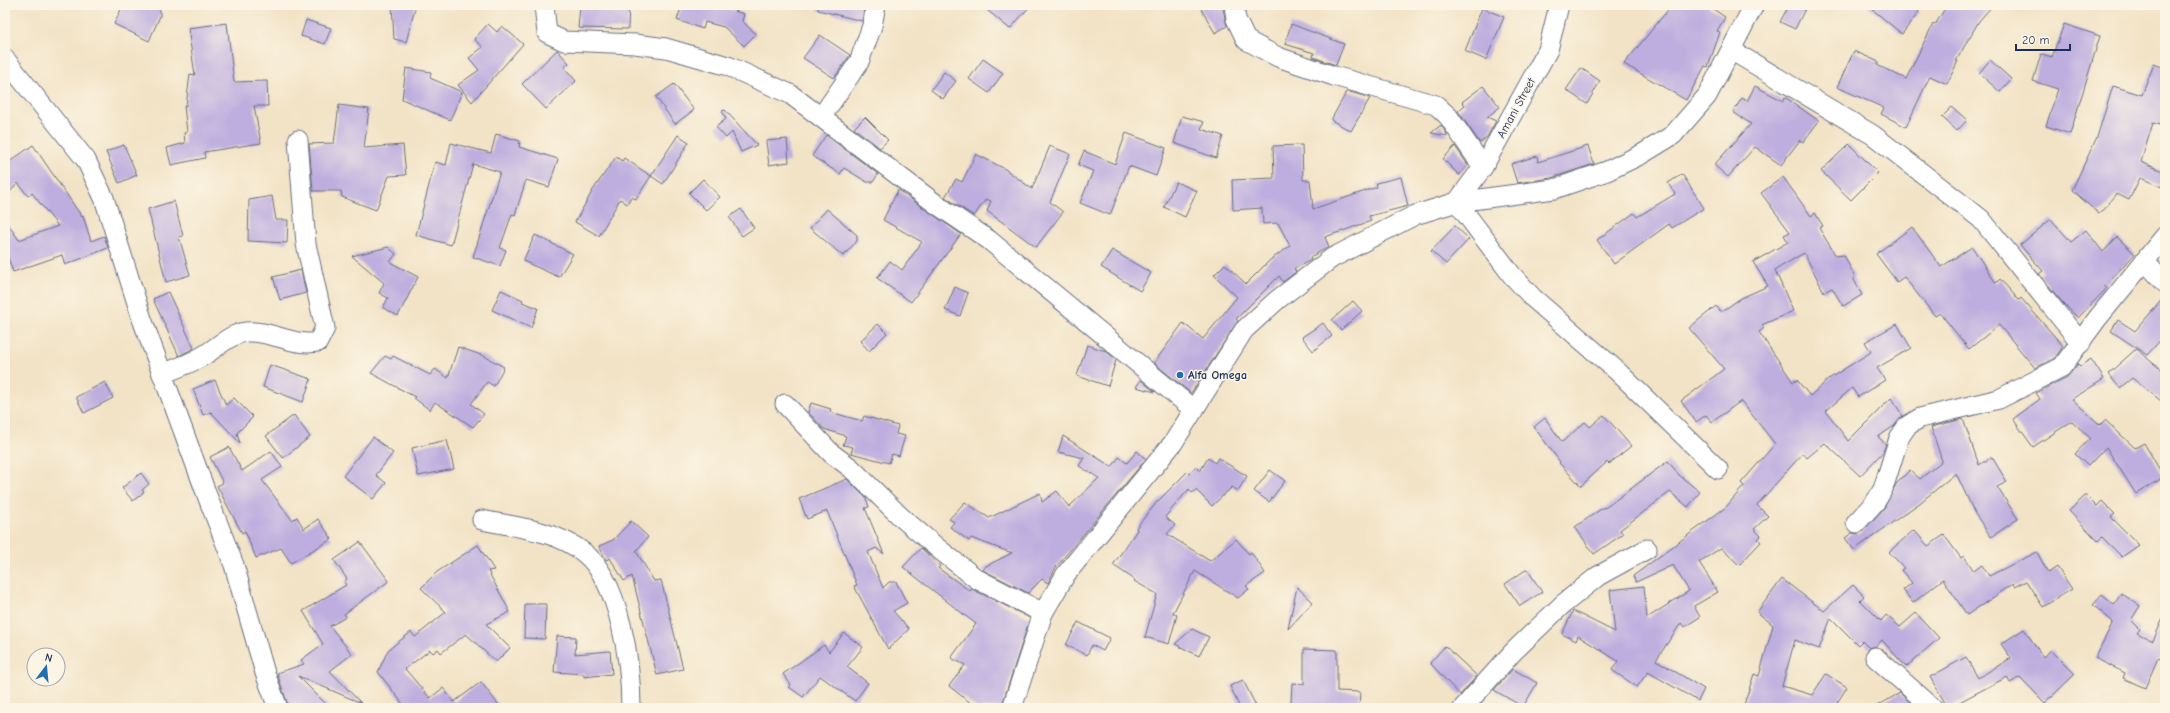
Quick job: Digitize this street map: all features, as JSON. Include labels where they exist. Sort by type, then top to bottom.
[{"type":"street","points":[[544,5],[547,33],[554,38],[564,41],[635,44],[666,48],[728,66],[790,94],[936,204],[989,240],[1194,410]]},
{"type":"street","points":[[820,116],[826,110],[859,62],[872,26],[876,5]]},
{"type":"street","points":[[1234,5],[1236,19],[1246,40],[1278,57],[1334,76],[1436,105],[1448,116],[1483,167]]},
{"type":"street","name":"Amani Street","points":[[1457,202],[1483,167],[1548,50],[1559,5]]},
{"type":"street","points":[[1012,708],[1043,613],[1066,574],[1173,443],[1244,330],[1277,300],[1332,258],[1415,215],[1457,202],[1554,189],[1607,171],[1642,154],[1673,135],[1708,96],[1754,5]]},
{"type":"street","points":[[1731,50],[1873,135],[1981,219],[2081,343]]},
{"type":"street","points":[[5,59],[86,160],[104,198],[142,319],[234,564],[265,673],[278,708]]},
{"type":"street","points":[[162,374],[201,357],[234,335],[247,332],[267,334],[305,345],[318,342],[325,328],[306,244],[298,140]]},
{"type":"street","points":[[1457,202],[1511,274],[1533,298],[1616,370],[1718,470]]},
{"type":"street","points":[[1856,523],[1876,501],[1883,489],[1899,438],[1907,426],[1920,418],[1999,400],[2062,367],[2081,343],[2097,319],[2165,236]]},
{"type":"street","points":[[2145,261],[2165,283]]},
{"type":"street","points":[[785,404],[831,454],[851,468],[901,517],[940,550],[977,579],[1043,613]]},
{"type":"street","points":[[482,520],[538,532],[566,542],[583,552],[600,568],[613,598],[625,640],[631,678],[631,708]]},
{"type":"street","points":[[1463,708],[1513,652],[1562,605],[1598,576],[1647,549]]},
{"type":"street","points":[[1875,657],[1933,708]]},
{"type":"building","points":[[123,5],[150,5],[160,10],[160,16],[149,41],[114,24]]},
{"type":"building","points":[[392,5],[416,5],[406,42],[394,39]]},
{"type":"building","points":[[598,5],[629,5],[628,29],[578,28],[580,7],[598,9]]},
{"type":"building","points":[[682,5],[716,5],[744,14],[742,21],[756,34],[744,46],[724,27],[705,22],[703,29],[677,20]]},
{"type":"building","points":[[818,5],[865,5],[862,21],[818,10]]},
{"type":"building","points":[[981,5],[1031,5],[1010,29]]},
{"type":"building","points":[[1199,5],[1222,5],[1227,26],[1215,33]]},
{"type":"building","points":[[1672,5],[1707,5],[1725,17],[1717,31],[1720,32],[1708,67],[1705,66],[1686,100],[1624,64]]},
{"type":"building","points":[[1789,5],[1807,5],[1795,29],[1780,22]]},
{"type":"building","points":[[1867,5],[1910,5],[1919,12],[1902,34]]},
{"type":"building","points":[[1947,5],[1993,5],[1979,21],[1956,61],[1958,61],[1947,84],[1930,76],[1906,127],[1881,114],[1884,108],[1837,87],[1854,51],[1879,62],[1877,65],[1906,79],[1933,24],[1935,25]]},
{"type":"building","points":[[1482,8],[1504,17],[1486,60],[1465,51]]},
{"type":"building","points":[[306,20],[331,28],[325,44],[301,36]]},
{"type":"building","points":[[227,23],[234,82],[267,81],[268,106],[254,106],[261,143],[204,152],[205,158],[171,165],[167,148],[185,143],[184,133],[187,132],[184,106],[186,106],[190,74],[195,75],[188,28]]},
{"type":"building","points":[[488,24],[497,32],[502,26],[523,44],[472,102],[458,85],[479,70],[469,58],[483,47],[474,39]]},
{"type":"building","points":[[1291,24],[1344,44],[1336,65],[1313,57],[1314,53],[1285,44]]},
{"type":"building","points":[[2064,24],[2100,36],[2070,134],[2046,126],[2058,89],[2033,81],[2041,54],[2052,57]]},
{"type":"building","points":[[820,35],[850,55],[834,78],[803,58]]},
{"type":"building","points":[[557,50],[569,63],[564,67],[576,81],[546,109],[522,84]]},
{"type":"building","points":[[983,59],[1003,73],[989,93],[969,79]]},
{"type":"building","points":[[1990,60],[2011,79],[2000,92],[1979,73]]},
{"type":"building","points":[[2154,64],[2165,68],[2165,126],[2153,123],[2141,162],[2165,172],[2165,188],[2140,178],[2129,200],[2117,194],[2099,214],[2072,190],[2097,137],[2113,86],[2142,95]]},
{"type":"building","points":[[406,68],[431,72],[430,78],[462,92],[450,120],[402,99]]},
{"type":"building","points":[[1581,68],[1600,81],[1587,104],[1566,90]]},
{"type":"building","points":[[944,72],[956,81],[943,99],[931,90]]},
{"type":"building","points":[[674,84],[694,110],[675,124],[656,97]]},
{"type":"building","points":[[1483,86],[1500,107],[1487,117],[1496,121],[1487,137],[1480,143],[1458,111],[1465,105],[1462,102]]},
{"type":"building","points":[[1755,86],[1783,101],[1785,97],[1819,121],[1803,142],[1800,140],[1781,165],[1755,147],[1728,177],[1714,165],[1751,124],[1733,112],[1742,98],[1747,101]]},
{"type":"building","points":[[1347,91],[1370,98],[1351,131],[1331,120]]},
{"type":"building","points":[[339,105],[369,109],[364,148],[403,145],[406,175],[389,176],[376,210],[342,197],[341,191],[313,191],[309,144],[334,143]]},
{"type":"building","points":[[1952,107],[1967,120],[1957,131],[1942,117]]},
{"type":"building","points":[[725,110],[757,145],[741,152],[732,132],[726,138],[716,127],[726,119],[722,111]]},
{"type":"building","points":[[1182,116],[1204,122],[1201,129],[1223,136],[1216,158],[1174,143]]},
{"type":"building","points":[[865,117],[888,140],[880,148],[854,128]]},
{"type":"building","points":[[1441,125],[1448,136],[1431,133]]},
{"type":"building","points":[[1126,133],[1166,148],[1156,176],[1129,166],[1110,215],[1080,203],[1093,171],[1078,165],[1084,151],[1115,164]]},
{"type":"building","points":[[496,134],[520,141],[519,147],[558,159],[549,187],[526,180],[515,215],[512,214],[500,248],[506,250],[500,266],[473,257],[500,172],[473,164],[451,245],[416,235],[435,162],[446,165],[451,143],[491,153]]},
{"type":"building","points":[[678,135],[689,142],[663,184],[651,176]]},
{"type":"building","points":[[826,135],[878,174],[873,182],[867,182],[844,168],[840,174],[812,156]]},
{"type":"building","points":[[787,139],[789,162],[769,165],[766,141]]},
{"type":"building","points":[[1849,144],[1878,173],[1851,200],[1821,171]]},
{"type":"building","points":[[33,145],[82,217],[83,216],[91,241],[104,236],[108,248],[65,265],[62,255],[13,272],[5,249],[5,220],[19,240],[58,226],[32,193],[28,196],[18,183],[5,197],[5,165]]},
{"type":"building","points":[[124,145],[137,175],[119,183],[106,152]]},
{"type":"building","points":[[1302,145],[1303,180],[1310,180],[1313,209],[1377,187],[1376,183],[1401,177],[1408,206],[1369,216],[1371,221],[1325,237],[1329,247],[1310,257],[1311,260],[1294,269],[1296,272],[1283,282],[1279,276],[1236,319],[1238,321],[1191,393],[1154,363],[1183,323],[1203,339],[1237,297],[1214,275],[1225,264],[1246,284],[1270,260],[1290,246],[1278,223],[1263,224],[1262,208],[1233,210],[1232,180],[1274,178],[1273,146]]},
{"type":"building","points":[[1050,146],[1070,154],[1050,202],[1063,212],[1036,247],[987,211],[991,201],[986,199],[974,216],[945,197],[956,179],[962,182],[976,154],[1005,169],[1032,189]]},
{"type":"building","points":[[1455,146],[1468,165],[1459,175],[1443,159]]},
{"type":"building","points":[[1588,146],[1594,164],[1551,178],[1517,183],[1511,164],[1537,156],[1538,162]]},
{"type":"building","points":[[616,157],[622,161],[624,158],[651,176],[636,199],[631,197],[627,204],[620,199],[599,236],[575,222],[593,190]]},
{"type":"building","points":[[1682,174],[1704,208],[1672,228],[1669,224],[1614,264],[1597,240],[1634,213],[1637,217],[1675,194],[1668,183]]},
{"type":"building","points":[[1783,177],[1811,216],[1815,213],[1823,226],[1819,228],[1836,256],[1844,255],[1855,277],[1853,278],[1862,295],[1843,306],[1832,288],[1824,292],[1804,253],[1775,270],[1793,311],[1762,325],[1764,328],[1759,332],[1793,382],[1797,380],[1810,396],[1830,378],[1871,352],[1865,342],[1897,324],[1911,348],[1877,368],[1885,380],[1858,397],[1852,388],[1826,411],[1848,441],[1891,398],[1903,416],[1894,426],[1878,437],[1886,444],[1883,452],[1860,476],[1825,443],[1807,458],[1803,453],[1757,505],[1768,516],[1754,529],[1761,536],[1758,539],[1761,542],[1739,565],[1721,548],[1699,562],[1718,592],[1694,606],[1700,617],[1684,627],[1681,623],[1656,660],[1704,689],[1698,701],[1648,672],[1637,687],[1612,670],[1618,661],[1578,636],[1576,641],[1562,634],[1573,611],[1615,632],[1610,590],[1644,586],[1647,618],[1689,591],[1673,565],[1636,582],[1633,576],[1726,507],[1744,486],[1741,483],[1775,444],[1741,401],[1712,422],[1706,415],[1696,422],[1681,401],[1724,369],[1689,328],[1716,306],[1721,312],[1741,298],[1768,286],[1753,262],[1788,242],[1784,235],[1790,232],[1761,193]]},
{"type":"building","points":[[703,179],[720,197],[706,210],[689,193]]},
{"type":"building","points":[[1176,182],[1197,191],[1185,217],[1164,207]]},
{"type":"building","points":[[898,190],[961,234],[911,302],[877,278],[890,261],[902,270],[922,242],[883,220]]},
{"type":"building","points":[[272,196],[276,220],[288,220],[287,243],[248,241],[249,200]]},
{"type":"building","points":[[174,201],[183,236],[179,237],[190,275],[166,282],[148,209]]},
{"type":"building","points":[[741,209],[754,228],[742,236],[729,217]]},
{"type":"building","points":[[827,209],[857,235],[857,241],[843,256],[810,228]]},
{"type":"building","points":[[2051,219],[2071,242],[2086,230],[2103,252],[2117,237],[2135,254],[2104,286],[2107,288],[2078,318],[2063,303],[2039,274],[2043,271],[2020,245]]},
{"type":"building","points":[[1455,226],[1469,239],[1446,264],[1431,251]]},
{"type":"building","points":[[1912,227],[1941,267],[1972,247],[1996,283],[2000,279],[2019,300],[2021,298],[2063,346],[2055,358],[2035,368],[1999,325],[1969,349],[1940,313],[1935,316],[1904,277],[1897,282],[1876,254]]},
{"type":"building","points":[[535,235],[573,254],[559,277],[523,261]]},
{"type":"building","points":[[388,247],[396,254],[390,262],[418,277],[398,316],[383,308],[388,298],[379,293],[384,283],[352,256]]},
{"type":"building","points":[[1112,250],[1151,273],[1140,291],[1101,267]]},
{"type":"building","points":[[301,270],[306,293],[280,300],[273,277]]},
{"type":"building","points":[[955,287],[968,293],[960,316],[945,310]]},
{"type":"building","points":[[501,290],[523,300],[522,302],[538,308],[531,328],[492,310]]},
{"type":"building","points":[[168,292],[194,348],[179,356],[153,299]]},
{"type":"building","points":[[2165,296],[2165,335],[2147,355],[2111,331],[2118,320],[2135,331]]},
{"type":"building","points":[[1353,301],[1362,311],[1341,330],[1332,320]]},
{"type":"building","points":[[1323,323],[1332,336],[1313,351],[1302,337]]},
{"type":"building","points":[[878,324],[887,333],[869,351],[860,341]]},
{"type":"building","points":[[1087,345],[1106,351],[1116,360],[1108,386],[1077,376]]},
{"type":"building","points":[[458,347],[484,356],[504,367],[494,386],[487,382],[471,404],[484,414],[473,427],[435,402],[430,410],[414,398],[415,397],[371,373],[385,356],[391,359],[393,356],[430,375],[435,369],[448,378]]},
{"type":"building","points":[[2136,349],[2165,373],[2165,404],[2132,378],[2120,388],[2108,374]]},
{"type":"building","points":[[2091,359],[2104,379],[2072,399],[2100,425],[2105,420],[2135,448],[2144,443],[2164,477],[2136,494],[2106,447],[2088,466],[2075,454],[2090,438],[2072,421],[2033,447],[2013,419],[2040,399],[2036,393],[2067,377],[2078,364],[2080,366]]},
{"type":"building","points":[[270,365],[311,379],[303,402],[263,387]]},
{"type":"building","points":[[215,380],[226,405],[234,398],[253,417],[237,433],[240,443],[211,412],[203,415],[193,389]]},
{"type":"building","points":[[1141,380],[1155,392],[1136,387]]},
{"type":"building","points":[[105,382],[113,398],[84,413],[76,397]]},
{"type":"building","points":[[811,403],[831,409],[830,412],[862,421],[864,416],[898,426],[896,434],[905,436],[899,456],[892,454],[889,463],[851,453],[853,447],[843,445],[846,436],[824,429],[808,412]]},
{"type":"building","points":[[294,415],[310,437],[283,458],[266,436]]},
{"type":"building","points":[[1604,415],[1631,446],[1609,464],[1607,462],[1581,486],[1559,463],[1560,462],[1534,427],[1545,418],[1562,442],[1585,422],[1590,427]]},
{"type":"building","points":[[1963,419],[1979,465],[1992,457],[2007,482],[1997,487],[2018,519],[1991,537],[1975,514],[1956,473],[1921,502],[1854,550],[1845,538],[1852,533],[1859,534],[1864,530],[1884,508],[1896,484],[1910,470],[1920,479],[1942,461],[1931,427]]},
{"type":"building","points":[[1063,436],[1112,467],[1119,457],[1127,463],[1137,451],[1146,459],[1056,567],[1048,583],[1042,579],[1028,593],[983,570],[986,566],[1012,553],[971,538],[969,541],[950,527],[954,522],[949,519],[965,502],[989,518],[1040,493],[1042,502],[1057,491],[1069,507],[1099,478],[1079,466],[1084,458],[1058,452]]},
{"type":"building","points":[[373,437],[393,453],[376,475],[386,483],[373,499],[343,476]]},
{"type":"building","points":[[447,440],[454,469],[418,476],[412,448]]},
{"type":"building","points":[[229,447],[242,471],[271,451],[282,467],[262,480],[292,520],[297,517],[304,529],[318,519],[332,539],[291,563],[281,548],[256,558],[245,531],[242,533],[217,486],[223,483],[210,457]]},
{"type":"building","points":[[1208,458],[1215,463],[1218,458],[1247,476],[1238,491],[1232,487],[1212,506],[1196,490],[1192,493],[1189,489],[1165,517],[1175,525],[1167,534],[1210,561],[1236,539],[1249,554],[1251,552],[1265,573],[1246,586],[1249,589],[1238,598],[1195,571],[1173,613],[1177,615],[1169,644],[1145,637],[1157,594],[1134,581],[1135,580],[1113,565],[1137,530],[1136,528],[1157,502],[1188,471],[1189,473],[1196,467],[1200,471]]},
{"type":"building","points":[[1668,461],[1679,475],[1700,492],[1688,507],[1670,492],[1620,530],[1623,534],[1594,554],[1575,527],[1604,507],[1605,508]]},
{"type":"building","points":[[1270,470],[1285,481],[1269,502],[1254,491]]},
{"type":"building","points":[[141,473],[149,484],[142,490],[144,492],[133,501],[122,488]]},
{"type":"building","points":[[847,479],[866,498],[869,507],[865,508],[884,554],[876,548],[868,552],[883,588],[889,582],[896,582],[907,603],[893,611],[909,629],[888,649],[854,586],[857,585],[827,511],[807,519],[799,499]]},
{"type":"building","points":[[2086,495],[2097,506],[2102,501],[2115,514],[2111,517],[2139,545],[2122,557],[2102,537],[2098,541],[2069,511]]},
{"type":"building","points":[[631,521],[648,537],[636,551],[654,581],[661,580],[683,669],[657,675],[632,576],[624,581],[610,558],[606,560],[599,546],[613,540]]},
{"type":"building","points":[[1914,530],[1928,546],[1944,535],[1961,558],[1964,556],[1974,571],[1982,565],[1989,576],[2037,552],[2048,573],[2057,567],[2072,589],[2043,607],[2026,581],[2014,587],[2013,584],[1967,615],[1943,579],[1913,603],[1903,590],[1912,583],[1901,570],[1904,568],[1889,552]]},
{"type":"building","points":[[360,542],[389,581],[344,614],[346,617],[330,626],[352,654],[330,671],[361,703],[298,676],[330,708],[289,708],[277,673],[304,664],[301,660],[323,644],[303,611],[346,585],[344,582],[347,579],[334,560]]},
{"type":"building","points":[[478,545],[494,570],[488,571],[510,612],[486,624],[510,648],[496,662],[466,634],[441,653],[438,649],[433,653],[430,650],[405,669],[430,698],[443,688],[454,702],[481,682],[501,708],[406,708],[378,672],[388,650],[411,632],[415,637],[446,612],[421,588],[437,572]]},
{"type":"building","points":[[921,548],[940,566],[938,568],[970,591],[972,589],[1030,618],[1001,708],[977,708],[949,686],[965,665],[951,658],[976,624],[903,567]]},
{"type":"building","points":[[1527,569],[1542,592],[1520,606],[1505,584]]},
{"type":"building","points":[[1782,579],[1824,611],[1853,585],[1864,596],[1860,600],[1881,621],[1886,615],[1900,627],[1916,613],[1939,638],[1906,667],[1882,640],[1876,646],[1869,648],[1862,641],[1858,645],[1831,618],[1819,649],[1795,640],[1782,686],[1812,695],[1826,674],[1847,687],[1837,703],[1843,705],[1842,708],[1743,708],[1754,674],[1759,676],[1773,625],[1757,612]]},
{"type":"building","points":[[1297,587],[1313,602],[1288,629]]},
{"type":"building","points":[[2121,593],[2140,606],[2131,620],[2140,629],[2137,633],[2153,641],[2165,614],[2165,661],[2158,658],[2145,688],[2123,678],[2125,673],[2095,658],[2113,622],[2093,605],[2102,595],[2114,605]]},
{"type":"building","points":[[525,604],[546,604],[545,639],[524,638]]},
{"type":"building","points":[[1078,622],[1110,638],[1103,651],[1092,645],[1087,655],[1066,645]]},
{"type":"building","points":[[1192,629],[1209,637],[1199,656],[1175,644]]},
{"type":"building","points":[[2024,629],[2043,657],[2051,650],[2075,674],[2045,703],[2020,677],[2010,683],[2007,677],[1948,708],[1930,677],[1966,657],[1978,678],[2011,658],[2001,644]]},
{"type":"building","points":[[844,633],[863,647],[847,667],[868,683],[855,701],[820,676],[803,697],[789,687],[791,685],[783,674],[824,645],[829,652]]},
{"type":"building","points":[[557,636],[576,637],[575,654],[610,651],[612,674],[584,677],[584,674],[554,672]]},
{"type":"building","points":[[1445,646],[1477,676],[1460,695],[1430,663]]},
{"type":"building","points":[[1304,649],[1337,650],[1337,691],[1360,692],[1359,708],[1291,703],[1292,683],[1304,684]]},
{"type":"building","points":[[1513,669],[1537,683],[1523,707],[1494,690]]},
{"type":"building","points":[[1243,680],[1257,708],[1240,708],[1230,686]]},
{"type":"building","points":[[1900,693],[1916,708],[1873,708]]},
{"type":"place","name":"Alfa Omega","points":[[1180,375]]}]
